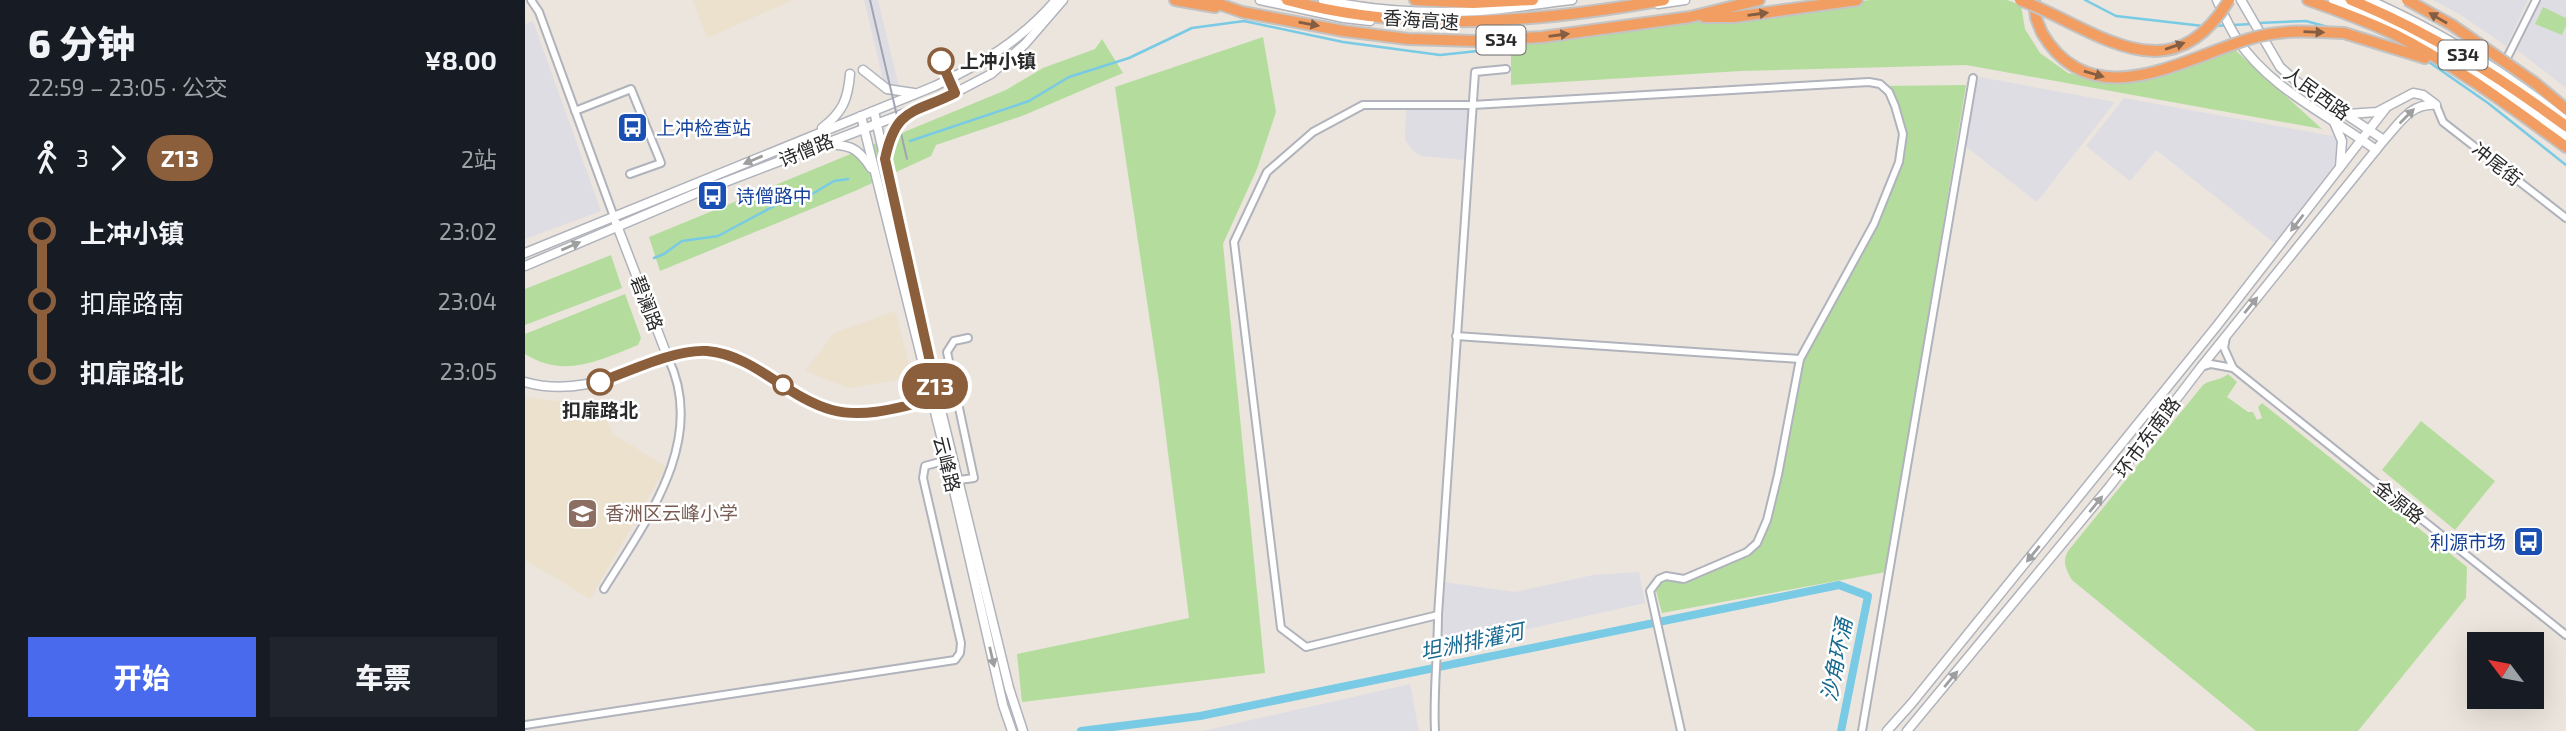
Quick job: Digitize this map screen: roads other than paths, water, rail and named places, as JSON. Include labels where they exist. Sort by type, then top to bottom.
[{"type":"highway","points":[[1175,0],[1242,12]]},
{"type":"highway","name":"香海高速","points":[[1207,0],[1242,12],[1395,38],[1475,41],[1542,37],[1691,17],[1759,0]]},
{"type":"highway","name":"香海高速","points":[[1287,0],[1347,12],[1474,22],[1533,20],[1664,0]]},
{"type":"highway","points":[[1415,0],[1473,3],[1533,0]]},
{"type":"highway","points":[[1691,17],[1734,18],[1857,0]]},
{"type":"highway","points":[[2020,0],[2042,8],[2099,38],[2130,49],[2147,51],[2172,48],[2199,35],[2218,18],[2229,0]]},
{"type":"highway","points":[[2034,0],[2036,18],[2049,44],[2071,65],[2104,77],[2124,78],[2150,74],[2249,39],[2276,32],[2308,31],[2344,33],[2402,49],[2450,67]]},
{"type":"highway","name":"S34","points":[[2308,0],[2377,26],[2450,67],[2566,147]]},
{"type":"highway","name":"S34","points":[[2351,0],[2427,34],[2463,55],[2566,126]]},
{"type":"highway","points":[[2407,0],[2492,52],[2566,109]]},
{"type":"main road","name":"诗僧路","points":[[525,253],[917,94],[980,64],[1037,22],[1056,0]]},
{"type":"main road","name":"诗僧路","points":[[525,266],[821,144],[947,97],[991,74],[1025,44],[1063,0]]},
{"type":"main road","points":[[1260,0],[1344,18],[1462,26],[1578,18],[1685,0]]},
{"type":"main road","points":[[1324,0],[1347,5],[1424,12],[1482,11],[1572,0]]},
{"type":"main road","name":"人民西路","points":[[2217,0],[2237,39],[2259,65],[2289,92],[2376,149]]},
{"type":"main road","points":[[2333,0],[2420,40],[2495,87],[2566,137]]},
{"type":"main road","points":[[2369,0],[2440,34],[2500,72],[2566,120]]},
{"type":"main road","name":"人民西路","points":[[2241,1],[2280,67],[2384,140]]},
{"type":"main road","points":[[863,70],[887,89],[917,94]]},
{"type":"main road","points":[[813,134],[842,110],[849,93],[850,74]]},
{"type":"main road","points":[[2345,114],[2367,114],[2386,108],[2413,93],[2423,95],[2436,105]]},
{"type":"main road","name":"环市东南路","points":[[1907,731],[2078,526],[2201,367],[2376,149],[2415,107],[2424,104],[2436,105]]},
{"type":"main road","name":"环市东南路","points":[[1887,731],[2190,359],[2386,108]]},
{"type":"main road","points":[[885,159],[888,141],[896,125],[916,109]]},
{"type":"main road","name":"云峰路","points":[[874,111],[947,460],[1003,705],[1012,731]]},
{"type":"main road","name":"云峰路","points":[[861,116],[1023,731]]},
{"type":"main road","points":[[2333,119],[2343,155],[2340,170]]},
{"type":"main road","points":[[821,144],[845,146],[858,151],[875,176]]},
{"type":"main road","name":"碧澜路","points":[[614,217],[668,358]]},
{"type":"main road","points":[[525,382],[549,388],[577,387],[695,351],[729,355],[811,402],[840,411],[873,412],[934,399]]},
{"type":"street","name":"碧澜路","points":[[531,0],[539,12],[614,217]]},
{"type":"street","name":"碧澜路","points":[[538,0],[539,12]]},
{"type":"street","points":[[2500,72],[2536,0]]},
{"type":"street","points":[[1435,731],[1433,694],[1475,72],[1506,69]]},
{"type":"street","points":[[1862,731],[1973,78]]},
{"type":"street","points":[[1438,615],[1305,647],[1280,628],[1234,242],[1267,172],[1313,132],[1363,105],[1472,105],[1855,83],[1880,84],[1889,92],[1903,134],[1899,162],[1874,224],[1800,359],[1779,475],[1767,520],[1757,542],[1735,558],[1684,579],[1666,576],[1658,579],[1650,591],[1681,731]]},
{"type":"street","points":[[575,111],[631,89],[661,163],[630,174]]},
{"type":"street","name":"冲尾街","points":[[2436,105],[2443,122],[2566,218]]},
{"type":"street","points":[[1456,335],[1800,359]]},
{"type":"street","points":[[2226,337],[2224,348],[2233,368]]},
{"type":"street","points":[[959,480],[974,478],[947,357],[949,346],[954,341],[964,339]]},
{"type":"street","name":"碧澜路","points":[[604,589],[659,497],[672,463],[682,413],[677,379],[668,358]]},
{"type":"street","points":[[2201,367],[2211,364],[2233,368]]},
{"type":"street","name":"金源路","points":[[2233,368],[2566,635]]},
{"type":"street","points":[[525,725],[955,660],[960,653],[961,643],[923,478],[925,466],[947,460]]},
{"type":"waterway","points":[[2085,0],[2116,16],[2203,26]]},
{"type":"waterway","points":[[910,141],[1029,101],[1069,77],[1129,58],[1192,28],[1244,21],[1343,42],[1440,55],[1478,51]]},
{"type":"waterway","points":[[2258,23],[2306,21],[2328,27]]},
{"type":"waterway","points":[[2213,26],[2252,24]]},
{"type":"waterway","points":[[2382,40],[2403,44],[2409,48]]},
{"type":"waterway","points":[[2426,60],[2488,103],[2566,165]]},
{"type":"waterway","points":[[654,258],[682,241],[718,236],[776,205],[802,200],[834,181],[848,179]]},
{"type":"waterway","name":"坦洲排灌河","points":[[1081,731],[1200,716],[1839,585],[1868,596],[1841,731]]},
{"type":"tram line","points":[[870,0],[907,159]]},
{"type":"place","name":"上冲小镇","points":[[941,61]]},
{"type":"place","name":"上冲检查站","points":[[633,128]]},
{"type":"place","name":"诗僧路中","points":[[713,196]]},
{"type":"place","name":"扣扉路北","points":[[600,382]]},
{"type":"place","name":"香洲区云峰小学","points":[[582,513]]},
{"type":"place","name":"利源市场","points":[[2529,542]]},
{"type":"water label","name":"沙角环涌","points":[[1837,660]]}]
